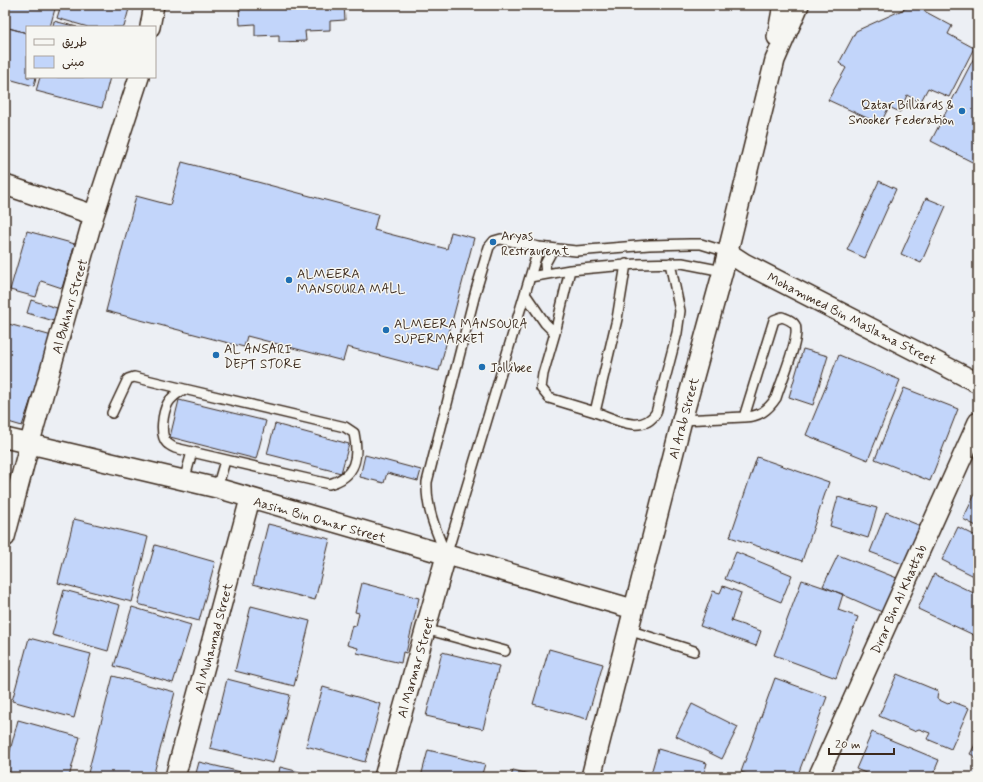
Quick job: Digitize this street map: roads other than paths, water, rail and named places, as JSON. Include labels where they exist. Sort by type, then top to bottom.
[{"type":"street","points":[[150,26],[154,5]]},
{"type":"street","name":"Al Arab Street","points":[[776,60],[776,42],[783,5]]},
{"type":"street","name":"Al Arab Street","points":[[591,777],[682,420],[728,252],[776,60],[798,5]]},
{"type":"street","name":"Al Bukhari Street","points":[[5,537],[29,444],[94,215],[139,78]]},
{"type":"street","points":[[5,185],[94,215]]},
{"type":"street","name":"Mohammed Bin Maslama Street","points":[[728,252],[744,263],[978,383]]},
{"type":"street","name":"Dirar Bin Al Khattab","points":[[818,777],[978,422]]},
{"type":"street","name":"Aasim Bin Omar Street","points":[[5,438],[217,488],[446,556],[634,609]]},
{"type":"street","name":"Al Muhannad Street","points":[[175,777],[250,499]]},
{"type":"street","name":"Al Marmar Street","points":[[384,777],[446,556]]},
{"type":"lane","points":[[446,556],[429,510],[426,496],[427,482],[476,290],[489,247],[494,241],[501,239],[539,247],[576,251],[649,245],[701,244],[728,252]]},
{"type":"lane","points":[[446,556],[539,247]]},
{"type":"lane","points":[[546,274],[545,264],[554,249]]},
{"type":"lane","points":[[570,270],[555,333],[543,374],[541,388],[549,398],[636,425],[651,420],[656,413],[677,333],[680,311],[670,263]]},
{"type":"lane","points":[[530,277],[570,270],[626,264],[682,263],[723,271]]},
{"type":"lane","points":[[595,412],[617,319],[626,264]]},
{"type":"lane","points":[[525,294],[545,323],[555,333]]},
{"type":"lane","points":[[682,420],[753,417],[764,412],[776,398],[795,339],[795,325],[790,320],[782,317],[774,320],[744,417]]},
{"type":"lane","points":[[112,413],[128,379],[134,377],[345,427],[354,433],[357,447],[354,464],[348,475],[338,482],[329,484],[225,461],[171,446],[166,443],[162,433],[167,404],[174,395],[184,389]]},
{"type":"lane","points":[[184,481],[192,452]]},
{"type":"lane","points":[[217,488],[225,461]]},
{"type":"lane","points":[[426,629],[505,651]]},
{"type":"lane","points":[[628,630],[694,651]]},
{"type":"place","name":"Qatar Billiards & Snooker Federation","points":[[962,111]]},
{"type":"place","name":"Aryas Restraurent","points":[[493,242]]},
{"type":"place","name":"ALMEERA MANSOURA MALL","points":[[289,280]]},
{"type":"place","name":"ALMEERA MANSOURA SUPERMARKET","points":[[386,330]]},
{"type":"place","name":"AL ANSARI DEPT STORE","points":[[216,355]]},
{"type":"place","name":"Jollibee","points":[[482,367]]}]
